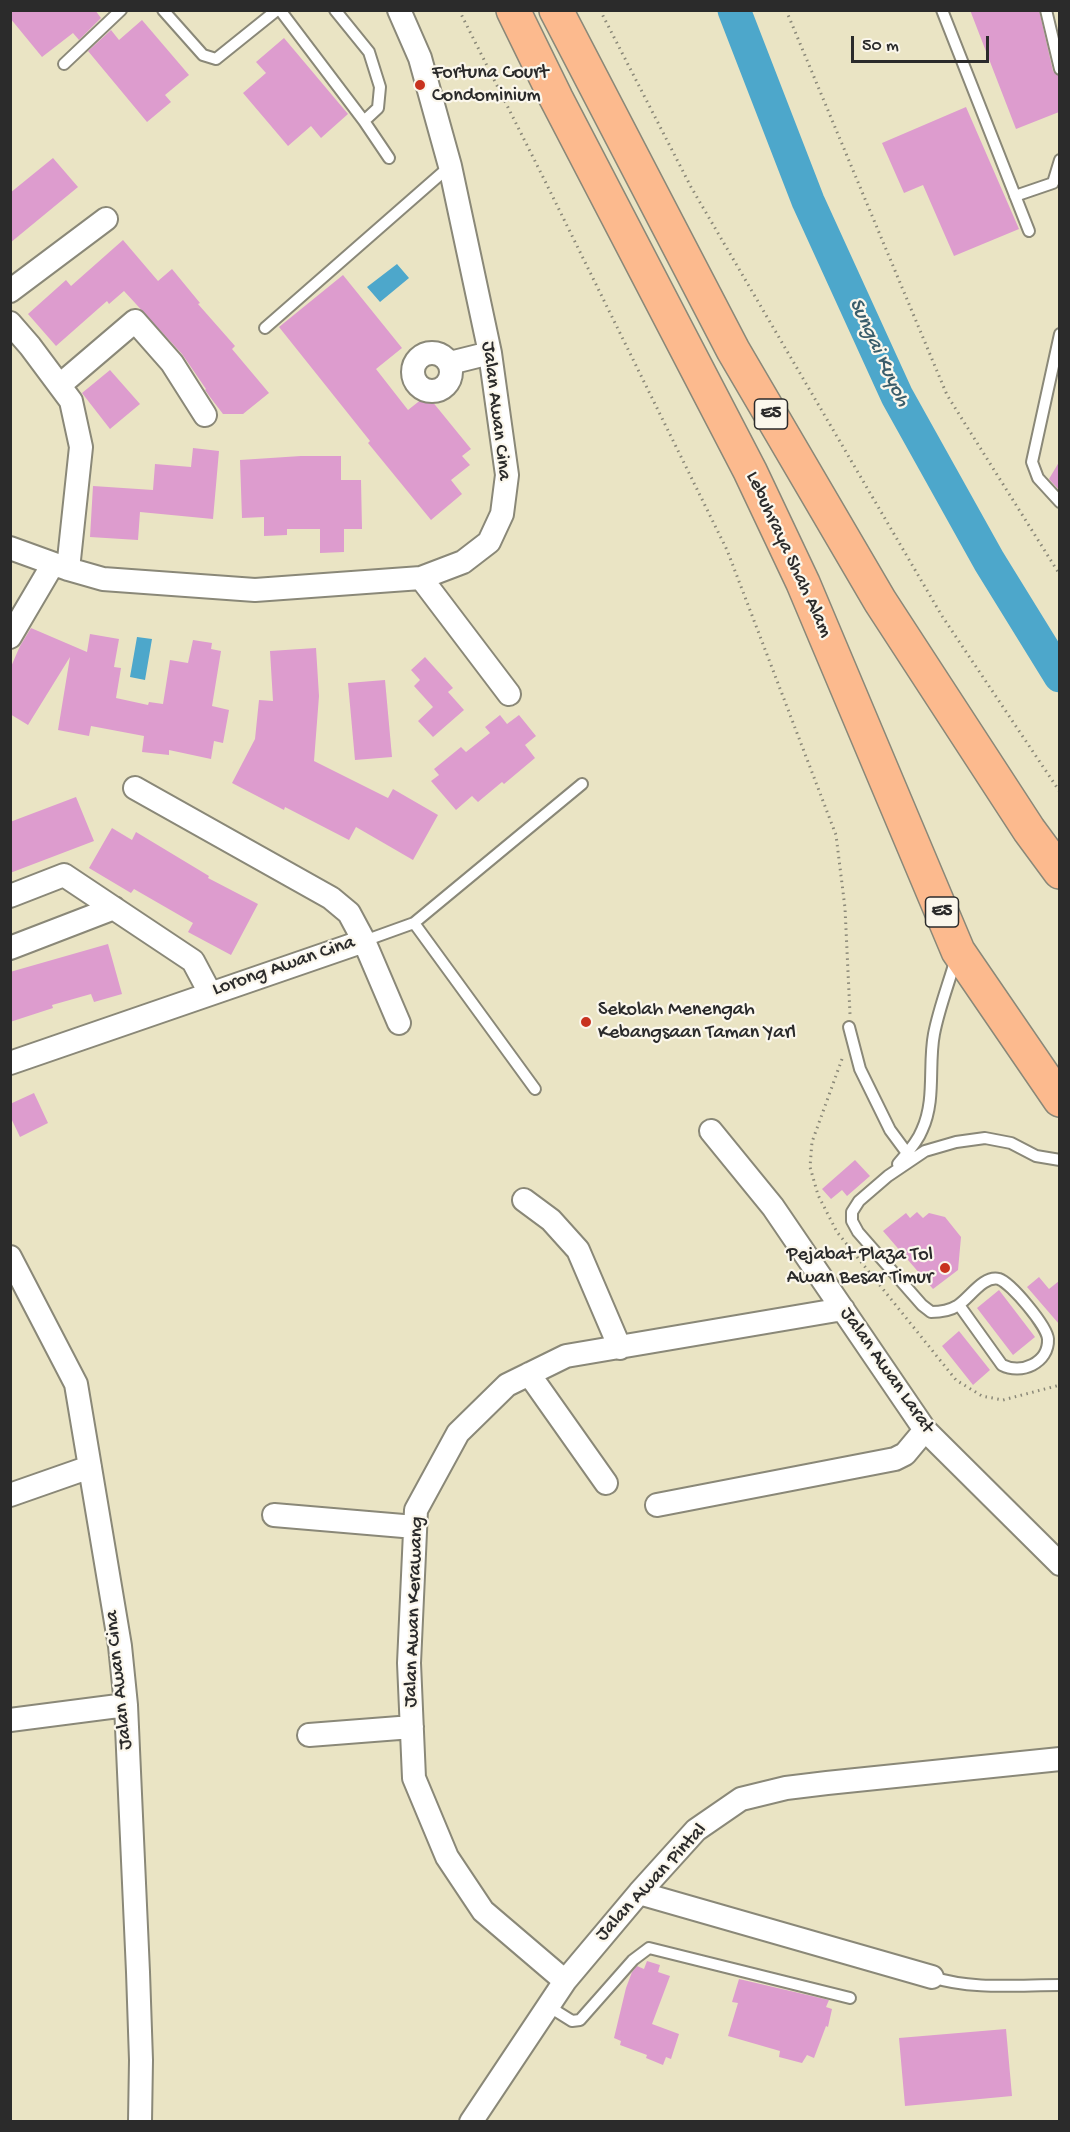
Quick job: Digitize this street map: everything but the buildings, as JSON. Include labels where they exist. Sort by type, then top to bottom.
[{"type":"highway","name":"Lebuhraya Shah Alam","points":[[513,10],[556,98],[750,471],[798,572],[958,951],[1059,1100]]},
{"type":"highway","name":"E5","points":[[556,10],[733,350],[880,601],[1059,872]]},
{"type":"street","name":"Jalan Awan Cina","points":[[10,548],[61,567],[103,579],[255,590],[421,578],[463,562],[489,542],[502,514],[507,475],[490,352],[450,166],[420,58],[399,10]]},
{"type":"street","points":[[10,291],[106,219]]},
{"type":"street","points":[[60,385],[135,321],[172,363],[205,415]]},
{"type":"street","points":[[10,323],[71,401],[81,447],[61,567],[10,638]]},
{"type":"street","points":[[450,363],[490,352]]},
{"type":"street","points":[[421,578],[509,694]]},
{"type":"street","name":"Lorong Awan Cina","points":[[10,1063],[364,940],[349,913],[331,898],[135,788]]},
{"type":"street","points":[[10,896],[64,875],[193,961],[210,993]]},
{"type":"street","points":[[10,948],[114,908]]},
{"type":"street","points":[[364,940],[399,1023]]},
{"type":"street","name":"Jalan Awan Larat","points":[[711,1131],[773,1207],[925,1430],[1059,1564]]},
{"type":"street","points":[[524,1200],[551,1220],[578,1250],[620,1348]]},
{"type":"street","name":"Jalan Awan Cina","points":[[10,1257],[76,1384],[120,1646],[126,1704],[138,1983],[141,2060],[140,2121]]},
{"type":"street","name":"Jalan Awan Kerawang","points":[[565,1981],[483,1911],[447,1857],[414,1778],[410,1664],[416,1510],[458,1433],[507,1385],[566,1356],[843,1309]]},
{"type":"street","points":[[530,1374],[606,1484]]},
{"type":"street","points":[[657,1505],[895,1459],[905,1454],[925,1430]]},
{"type":"street","points":[[10,1495],[90,1467]]},
{"type":"street","points":[[274,1515],[415,1527]]},
{"type":"street","points":[[10,1720],[126,1704]]},
{"type":"street","points":[[309,1735],[412,1727]]},
{"type":"street","name":"Jalan Awan Pintal","points":[[471,2121],[565,1981],[696,1830],[741,1799],[786,1788],[1059,1759]]},
{"type":"street","points":[[639,1893],[932,1977]]},
{"type":"lane","points":[[63,64],[121,10]]},
{"type":"lane","points":[[163,10],[202,55],[216,59],[279,10],[364,121],[389,158]]},
{"type":"lane","points":[[335,10],[369,52],[380,87],[378,108],[364,121]]},
{"type":"lane","points":[[942,10],[1029,231]]},
{"type":"lane","points":[[1046,10],[1059,69]]},
{"type":"lane","points":[[1015,196],[1053,183],[1059,160]]},
{"type":"lane","points":[[265,328],[450,166]]},
{"type":"lane","points":[[1059,334],[1032,462],[1038,478],[1059,502]]},
{"type":"lane","points":[[364,940],[414,923],[582,784]]},
{"type":"lane","points":[[1011,802],[1059,856]]},
{"type":"lane","points":[[414,923],[535,1089]]},
{"type":"lane","points":[[958,951],[934,1032],[930,1059],[931,1099],[923,1130],[888,1176],[859,1202],[852,1212],[852,1221],[858,1232],[922,1305],[931,1312],[941,1312],[959,1305],[983,1284],[991,1279],[998,1279],[1014,1291],[1046,1329],[1048,1340],[1046,1351],[1037,1362],[1025,1369],[1012,1370],[1002,1365],[959,1305]]},
{"type":"lane","points":[[849,1028],[860,1069],[890,1130],[907,1154]]},
{"type":"lane","points":[[888,1176],[925,1151],[956,1142],[985,1138],[1011,1143],[1036,1156],[1059,1160]]},
{"type":"lane","points":[[548,2006],[572,2020],[580,2020],[633,1960],[649,1948],[850,1998]]},
{"type":"lane","points":[[932,1977],[952,1984],[1059,1985]]},
{"type":"path","points":[[459,10],[727,550],[836,835],[845,908],[851,1012],[846,1050],[812,1142],[810,1167],[818,1195],[837,1232],[956,1380],[982,1396],[1003,1400],[1059,1385]]},
{"type":"path","points":[[600,10],[691,187],[930,597],[1059,792]]},
{"type":"path","points":[[786,10],[947,395],[1059,575]]},
{"type":"water","points":[[397,264],[409,278],[380,302],[367,287]]},
{"type":"water","points":[[137,637],[152,639],[145,680],[130,677]]},
{"type":"waterway","name":"Sungai Kuyoh","points":[[734,10],[808,201],[897,396],[989,561],[1060,676]]},
{"type":"place","name":"Fortuna Court Condominium","points":[[420,85]]},
{"type":"place","name":"Sekolah Menengah Kebangsaan Taman Yarl","points":[[586,1022]]},
{"type":"place","name":"Pejabat Plaza Tol Awan Besar Timur","points":[[945,1268]]}]
